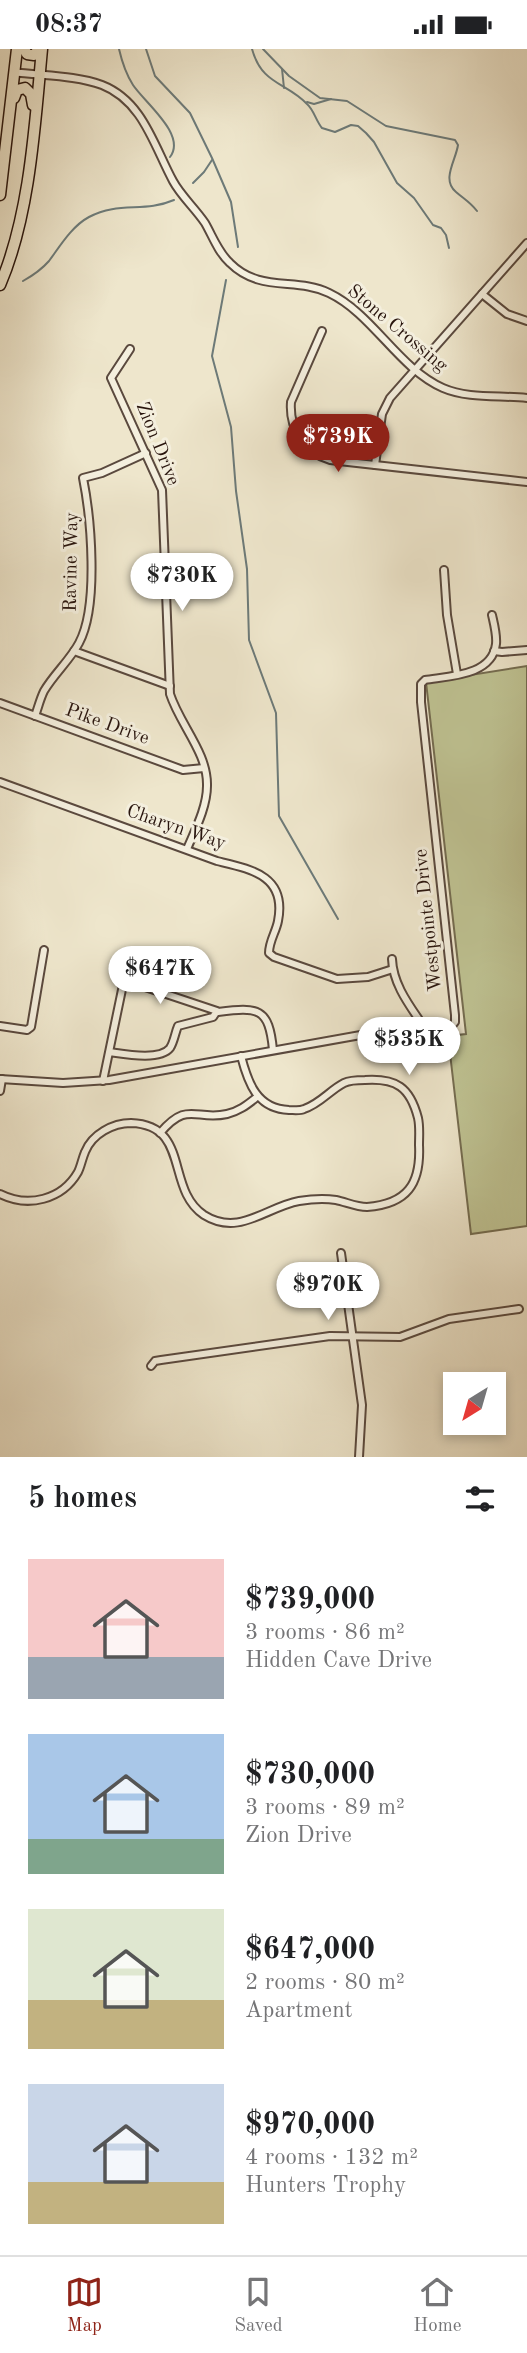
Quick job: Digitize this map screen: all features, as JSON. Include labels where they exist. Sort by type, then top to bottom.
[{"type":"main road","points":[[0,195],[17,49]]},
{"type":"main road","points":[[24,49],[30,55],[41,49]]},
{"type":"main road","points":[[0,285],[18,229],[34,130],[41,49]]},
{"type":"main road","points":[[11,105],[18,90],[22,87],[27,89],[32,100],[34,130]]},
{"type":"street","name":"Stone Crossing","points":[[13,72],[91,81],[124,98],[151,133],[173,181],[204,222],[229,262],[254,279],[330,293],[350,307],[415,370],[435,383],[458,392],[527,398]]},
{"type":"street","points":[[375,465],[385,407],[527,243]]},
{"type":"street","points":[[482,294],[507,314],[527,321]]},
{"type":"street","points":[[323,331],[293,392],[290,412],[295,431],[311,451],[322,457],[375,465],[527,482]]},
{"type":"street","name":"Zion Drive","points":[[130,349],[111,378],[162,490],[170,686],[176,712],[204,768],[207,790],[187,849]]},
{"type":"street","name":"Ravine Way","points":[[34,716],[44,691],[74,651],[88,618],[90,515],[83,478],[102,473],[146,453]]},
{"type":"street","points":[[444,570],[447,615],[457,674]]},
{"type":"street","points":[[492,615],[496,641],[494,651],[527,650]]},
{"type":"street","points":[[74,651],[170,686]]},
{"type":"street","name":"Westpointe Drive","points":[[1,1079],[63,1083],[103,1081],[383,1031],[424,1027],[449,1028],[455,1018],[421,684],[425,680],[475,670],[494,651]]},
{"type":"street","name":"Pike Drive","points":[[0,703],[183,770],[204,768]]},
{"type":"street","name":"Charyn Way","points":[[0,782],[217,861],[252,869],[271,885],[278,898],[279,913],[269,953],[274,957],[337,979],[368,977],[393,969]]},
{"type":"street","points":[[0,1025],[27,1030],[31,1027],[44,950]]},
{"type":"street","points":[[103,1081],[127,956]]},
{"type":"street","points":[[392,959],[404,997],[424,1027]]},
{"type":"street","points":[[124,980],[218,1013],[250,1011],[263,1015],[271,1028],[273,1050]]},
{"type":"street","points":[[109,1052],[139,1056],[165,1052],[171,1046],[178,1026],[213,1017],[218,1013]]},
{"type":"street","points":[[0,1193],[26,1201],[56,1194],[69,1185],[91,1142],[113,1126],[134,1123],[160,1133],[173,1149],[181,1185],[190,1203],[206,1216],[223,1222],[249,1221],[300,1201],[334,1200],[364,1207],[393,1203],[414,1184],[421,1163],[419,1121],[410,1097],[399,1086],[386,1079],[345,1083],[303,1110],[277,1109],[257,1097],[249,1084],[241,1056]]},
{"type":"street","points":[[0,1091],[1,1079]]},
{"type":"street","points":[[160,1133],[181,1115],[194,1112],[216,1115],[231,1113],[257,1097]]},
{"type":"street","points":[[341,1253],[362,1405],[359,1457]]},
{"type":"street","points":[[151,1366],[158,1360],[330,1336],[400,1337],[449,1319],[519,1309]]},
{"type":"green space","points":[[527,666],[527,1226],[471,1234],[448,1036],[466,1034],[426,682]]},
{"type":"waterway","points":[[119,49],[124,68],[133,85],[169,129],[174,148],[170,157]]},
{"type":"waterway","points":[[146,49],[155,76],[190,113],[212,158],[231,202],[238,247]]},
{"type":"waterway","points":[[252,49],[262,70],[307,104],[322,128],[335,132],[351,125],[358,126],[366,133],[397,183],[414,198],[433,225],[441,228],[449,248]]},
{"type":"waterway","points":[[263,49],[289,76],[320,98],[347,101],[386,126],[455,140],[458,145],[450,182],[456,192],[477,211]]},
{"type":"waterway","points":[[282,69],[284,88]]},
{"type":"waterway","points":[[307,102],[314,104],[331,99]]},
{"type":"waterway","points":[[193,183],[212,160]]},
{"type":"waterway","points":[[23,281],[46,264],[72,231],[89,217],[111,209],[152,206],[174,200]]},
{"type":"waterway","points":[[226,280],[212,356],[231,427],[236,491],[247,569],[249,640],[276,713],[279,816],[338,919]]}]
